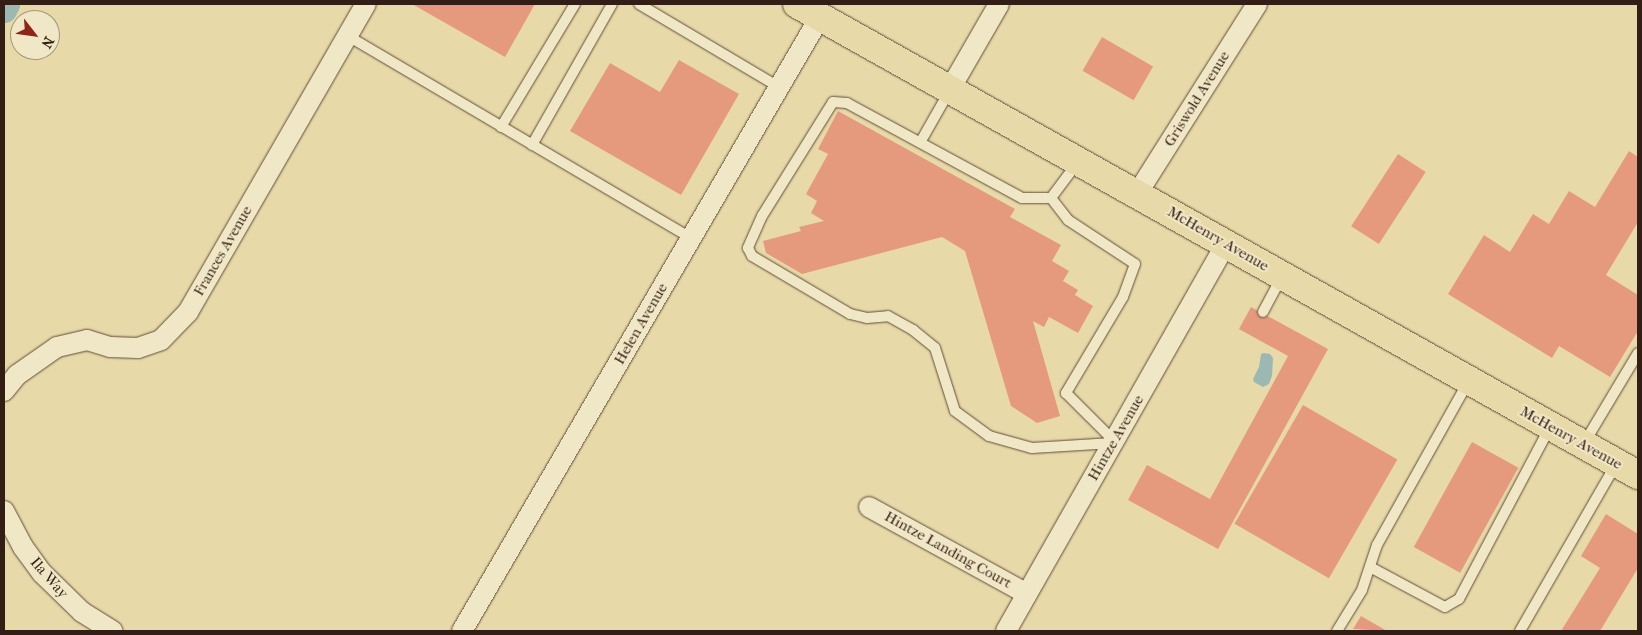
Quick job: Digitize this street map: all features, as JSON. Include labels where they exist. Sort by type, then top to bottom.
[{"type":"main road","name":"McHenry Avenue","points":[[809,10],[1627,470]]},
{"type":"street","name":"Frances Avenue","points":[[4,391],[17,375],[57,347],[87,340],[110,347],[138,348],[161,340],[188,312],[366,4]]},
{"type":"street","points":[[950,89],[999,4]]},
{"type":"street","name":"Griswold Avenue","points":[[1137,194],[1257,4]]},
{"type":"street","name":"Helen Avenue","points":[[462,631],[779,87],[809,10]]},
{"type":"street","name":"Hintze Avenue","points":[[1006,631],[1226,244]]},
{"type":"street","name":"Hintze Landing Court","points":[[869,507],[1027,594]]},
{"type":"street","name":"Ila Way","points":[[4,511],[23,547],[42,573],[82,612],[112,631]]},
{"type":"lane","points":[[501,126],[575,4]]},
{"type":"lane","points":[[532,145],[612,4]]},
{"type":"lane","points":[[644,5],[779,87]]},
{"type":"lane","points":[[348,36],[691,238]]},
{"type":"lane","points":[[921,142],[950,89]]},
{"type":"lane","points":[[1051,198],[1022,198],[847,103],[833,102],[762,216],[748,248],[752,256],[850,314],[867,318],[888,316],[913,330],[935,348],[955,411],[989,436],[1032,448],[1113,442]]},
{"type":"lane","points":[[1051,198],[1078,161]]},
{"type":"lane","points":[[1051,198],[1068,220],[1135,264],[1123,298],[1066,393],[1113,442]]},
{"type":"lane","points":[[1263,312],[1282,276]]},
{"type":"lane","points":[[1583,446],[1638,354]]},
{"type":"lane","points":[[1337,631],[1362,590],[1377,545],[1469,381]]},
{"type":"lane","points":[[1370,567],[1445,607],[1458,599],[1550,427]]},
{"type":"lane","points":[[1520,631],[1627,470]]},
{"type":"water","points":[[1261,354],[1270,354],[1273,358],[1272,376],[1269,384],[1263,387],[1254,382],[1253,379],[1259,367]]},
{"type":"building","points":[[412,4],[535,4],[505,57]]},
{"type":"building","points":[[1102,37],[1153,66],[1134,100],[1082,71]]},
{"type":"building","points":[[679,60],[739,94],[681,195],[570,131],[610,63],[660,92]]},
{"type":"building","points":[[838,111],[1015,209],[1010,217],[1061,245],[1052,261],[1069,271],[1063,281],[1078,290],[1075,295],[1093,306],[1078,333],[1049,317],[1044,327],[1033,321],[1060,416],[1037,423],[1011,406],[965,251],[942,237],[802,274],[766,253],[763,241],[801,231],[799,227],[824,221],[811,213],[817,201],[806,194],[828,154],[818,149]]},
{"type":"building","points":[[1629,151],[1638,157],[1638,222],[1606,275],[1638,295],[1638,331],[1610,377],[1559,346],[1552,358],[1448,294],[1484,235],[1510,252],[1533,214],[1549,224],[1569,191],[1595,207]]},
{"type":"building","points":[[1398,154],[1426,172],[1379,244],[1351,226]]},
{"type":"building","points":[[1251,307],[1328,349],[1218,549],[1128,500],[1147,465],[1210,499],[1288,356],[1239,329]]},
{"type":"building","points":[[1303,405],[1397,460],[1329,578],[1234,524]]},
{"type":"building","points":[[1472,442],[1518,468],[1460,573],[1414,547]]},
{"type":"building","points":[[1606,514],[1638,534],[1638,568],[1600,631],[1561,631],[1600,568],[1581,556]]},
{"type":"building","points":[[1361,616],[1387,631],[1353,629]]},
{"type":"waterway","points":[[4,10],[7,4]]}]
